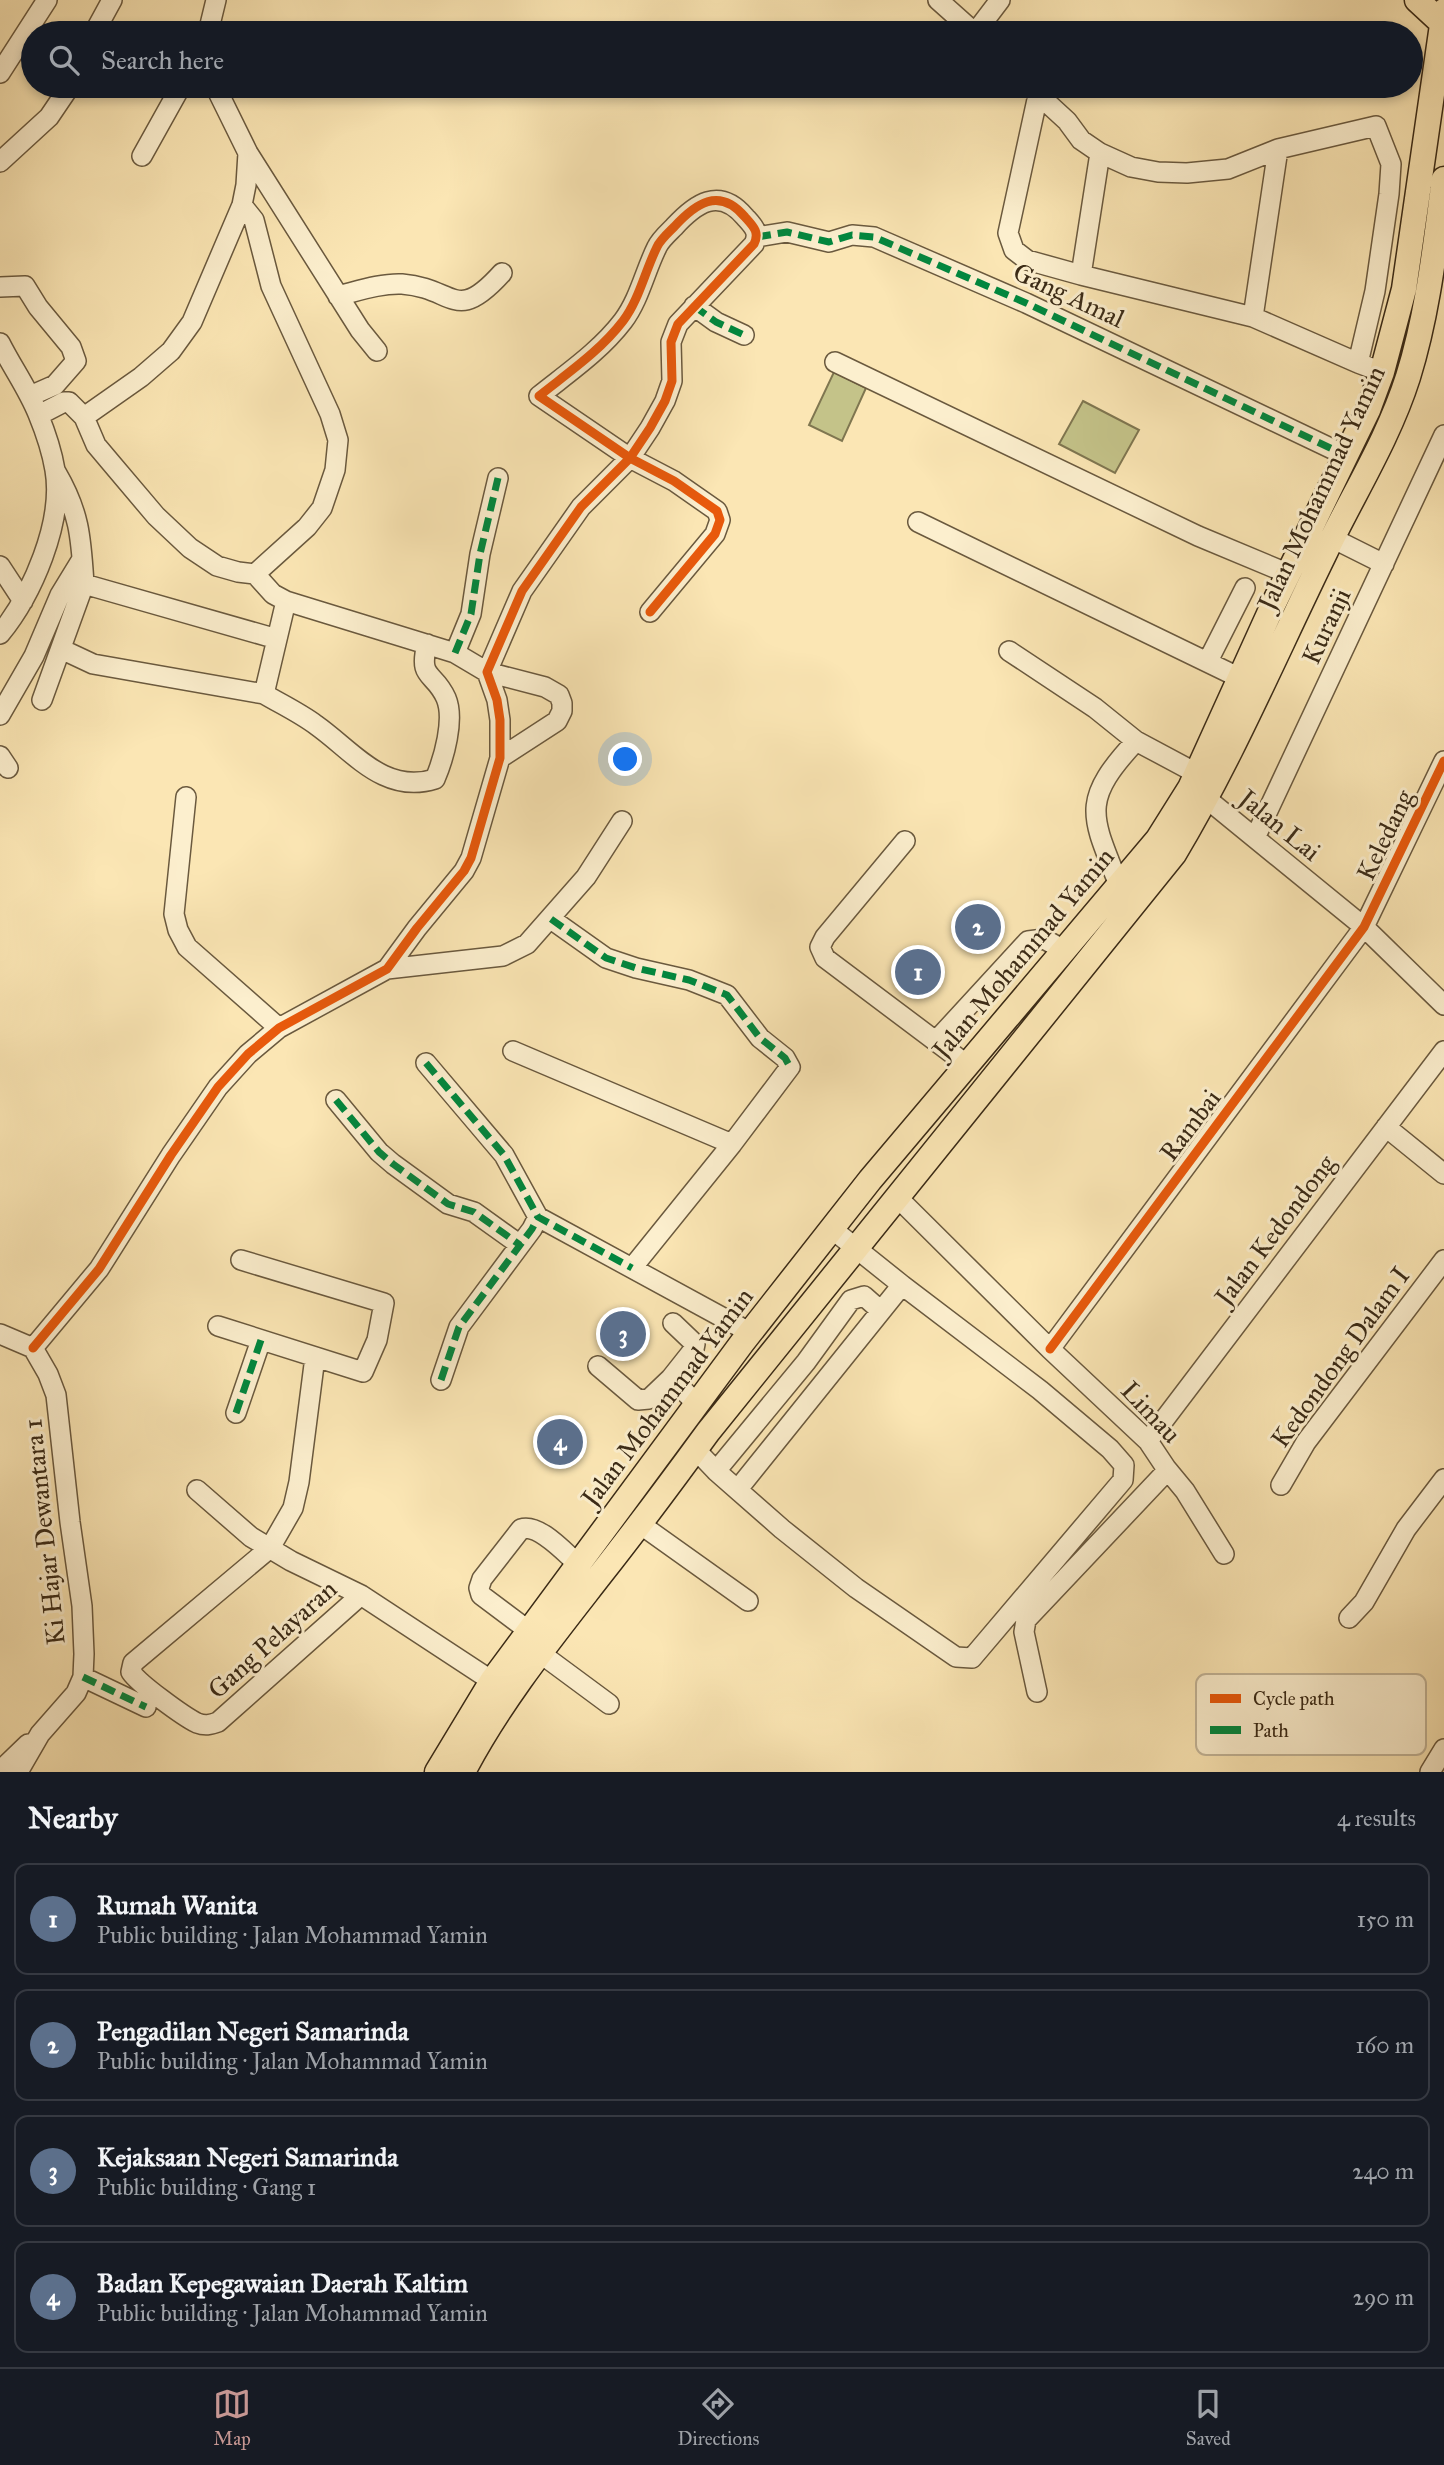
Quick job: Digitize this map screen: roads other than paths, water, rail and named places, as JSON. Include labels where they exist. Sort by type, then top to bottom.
[{"type":"main road","points":[[1417,0],[1443,20]]},
{"type":"main road","name":"Jalan Mohammad Yamin","points":[[463,1772],[484,1735],[540,1653],[695,1449],[1174,854],[1240,678],[1347,456],[1382,372],[1404,289],[1443,20]]},
{"type":"main road","name":"Jalan Mohammad Yamin","points":[[437,1772],[492,1681],[751,1333],[966,1065],[1158,839],[1198,787],[1362,482],[1408,379],[1437,292],[1444,179]]},
{"type":"street","points":[[33,21],[47,0]]},
{"type":"street","points":[[101,21],[112,0]]},
{"type":"street","points":[[211,21],[216,0]]},
{"type":"street","points":[[938,0],[962,21]]},
{"type":"street","points":[[984,21],[1000,0]]},
{"type":"street","points":[[0,73],[21,40]]},
{"type":"street","points":[[0,162],[49,117],[62,98]]},
{"type":"street","points":[[142,156],[174,98]]},
{"type":"street","points":[[221,98],[248,153],[338,296],[377,351]]},
{"type":"street","points":[[1032,98],[1008,233],[1014,250],[1027,260],[1253,317],[1382,372]]},
{"type":"street","points":[[1042,98],[1067,121],[1081,140],[1100,153],[1131,167],[1186,173],[1228,169],[1278,149],[1376,126],[1391,164],[1389,194],[1375,291],[1358,363]]},
{"type":"street","points":[[1253,317],[1278,149]]},
{"type":"street","points":[[85,417],[141,377],[171,351],[192,323],[242,205],[248,153]]},
{"type":"street","points":[[1081,275],[1100,153]]},
{"type":"street","points":[[387,969],[467,864],[500,758],[499,710],[487,672],[522,591],[581,507],[630,458],[650,428],[665,401],[671,381],[671,342],[678,324],[747,253],[757,237],[757,230],[735,207],[723,201],[711,200],[697,205],[658,244],[627,315],[607,341],[539,396],[630,458],[674,481],[717,511],[720,520],[715,534],[650,612]]},
{"type":"street","points":[[242,205],[254,220],[271,286],[330,414],[338,440],[335,470],[322,508],[307,527],[255,574]]},
{"type":"street","name":"Gang Amal","points":[[757,237],[787,232],[830,242],[852,235],[874,237],[1026,303],[1347,456]]},
{"type":"street","points":[[338,296],[383,285],[401,284],[425,288],[459,302],[475,299],[502,273]]},
{"type":"street","points":[[0,287],[25,286],[38,307],[71,347],[76,361],[55,385],[30,396]]},
{"type":"street","points":[[694,306],[716,322],[744,335]]},
{"type":"street","points":[[0,343],[39,415],[56,472],[70,495],[78,517],[84,584],[42,699]]},
{"type":"street","points":[[835,362],[1174,525],[1289,574]]},
{"type":"street","points":[[39,415],[69,402],[85,417],[96,445],[156,516],[190,548],[217,566],[255,574],[273,594],[286,601],[455,653],[487,672],[545,687],[559,695],[562,710],[557,721],[500,758]]},
{"type":"street","name":"Kuranji","points":[[1255,838],[1444,435]]},
{"type":"street","points":[[0,634],[34,582],[48,539],[56,498],[56,472]]},
{"type":"street","points":[[455,653],[471,614],[478,565],[498,478]]},
{"type":"street","points":[[918,522],[1240,678]]},
{"type":"street","points":[[1332,538],[1384,564]]},
{"type":"street","points":[[0,715],[34,656],[60,595],[82,559]]},
{"type":"street","points":[[0,566],[23,601]]},
{"type":"street","points":[[84,584],[277,639]]},
{"type":"street","points":[[1208,661],[1245,588]]},
{"type":"street","points":[[264,694],[286,601]]},
{"type":"street","points":[[61,649],[93,664],[264,694],[316,724],[372,770],[398,781],[419,784],[435,779],[444,759],[450,710],[446,696],[425,672],[423,658],[427,644]]},
{"type":"street","name":"Jalan Lai","points":[[1009,651],[1095,708],[1198,787],[1255,838],[1364,927],[1444,1005]]},
{"type":"street","points":[[1119,885],[1097,830],[1095,808],[1097,796],[1105,780],[1136,741]]},
{"type":"street","name":"Keledang","points":[[1364,927],[1444,761]]},
{"type":"street","points":[[186,797],[175,894],[174,914],[178,930],[187,947],[279,1028]]},
{"type":"street","points":[[0,1334],[33,1348],[99,1269],[171,1155],[218,1087],[248,1054],[279,1028],[387,969],[503,956],[527,944],[586,877],[622,821]]},
{"type":"street","points":[[905,841],[825,937],[820,947],[825,958],[966,1065]]},
{"type":"street","points":[[551,919],[606,958],[689,980],[727,995],[760,1038],[785,1058],[790,1067],[632,1268]]},
{"type":"street","name":"Rambai","points":[[1050,1349],[1364,927]]},
{"type":"street","points":[[936,1041],[1028,942],[1044,939],[1064,950]]},
{"type":"street","points":[[513,1051],[732,1144]]},
{"type":"street","name":"Jalan Kedondong","points":[[1148,1441],[1444,1051]]},
{"type":"street","points":[[426,1063],[504,1155],[538,1217],[751,1333]]},
{"type":"street","points":[[336,1100],[379,1152],[394,1164],[448,1204],[474,1212],[520,1245]]},
{"type":"street","points":[[1386,1126],[1444,1174]]},
{"type":"street","name":"Limau","points":[[897,1197],[1050,1349],[1148,1441],[1166,1468],[1165,1473],[1026,1620],[1024,1632],[1037,1692]]},
{"type":"street","points":[[441,1380],[459,1327],[538,1217]]},
{"type":"street","points":[[695,1449],[782,1529],[856,1588],[956,1657],[972,1658],[1123,1480],[1124,1465],[1110,1449],[1040,1390],[832,1229]]},
{"type":"street","points":[[218,1326],[363,1372],[377,1340],[384,1303],[242,1260]]},
{"type":"street","name":"Kedondong Dalam I","points":[[1281,1485],[1306,1442],[1444,1261]]},
{"type":"street","points":[[738,1489],[902,1285]]},
{"type":"street","points":[[716,1471],[806,1362],[851,1300],[864,1296],[881,1311]]},
{"type":"street","points":[[598,1366],[638,1399],[649,1399],[671,1378],[694,1349],[695,1344],[673,1323]]},
{"type":"street","points":[[236,1413],[261,1340]]},
{"type":"street","name":"Ki Hajar Dewantara 1","points":[[18,1772],[40,1734],[76,1693],[83,1677],[84,1654],[82,1605],[56,1395],[33,1348]]},
{"type":"street","points":[[270,1548],[293,1508],[315,1357]]},
{"type":"street","points":[[806,1362],[828,1380]]},
{"type":"street","points":[[671,1378],[697,1404]]},
{"type":"street","points":[[1166,1468],[1185,1491],[1224,1554]]},
{"type":"street","points":[[1349,1618],[1364,1602],[1406,1529],[1444,1479]]},
{"type":"street","points":[[197,1490],[251,1537],[361,1595],[492,1681]]},
{"type":"street","points":[[640,1524],[748,1601]]},
{"type":"street","points":[[529,1631],[481,1595],[479,1588],[482,1579],[521,1529],[527,1527],[537,1529],[578,1564]]},
{"type":"street","name":"Gang Pelayaran","points":[[270,1548],[133,1663],[131,1672],[134,1677],[197,1723],[208,1726],[218,1723],[361,1595]]},
{"type":"street","points":[[540,1653],[609,1704]]},
{"type":"street","points":[[83,1677],[146,1707]]},
{"type":"street","points":[[0,1771],[40,1734]]},
{"type":"street","points":[[1430,1772],[1444,1749]]},
{"type":"place","name":"Pengadilan Negeri Samarinda","points":[[978,927]]},
{"type":"place","name":"Rumah Wanita","points":[[918,972]]},
{"type":"place","name":"Kejaksaan Negeri Samarinda","points":[[623,1334]]},
{"type":"place","name":"Badan Kepegawaian Daerah Kaltim","points":[[560,1442]]}]
